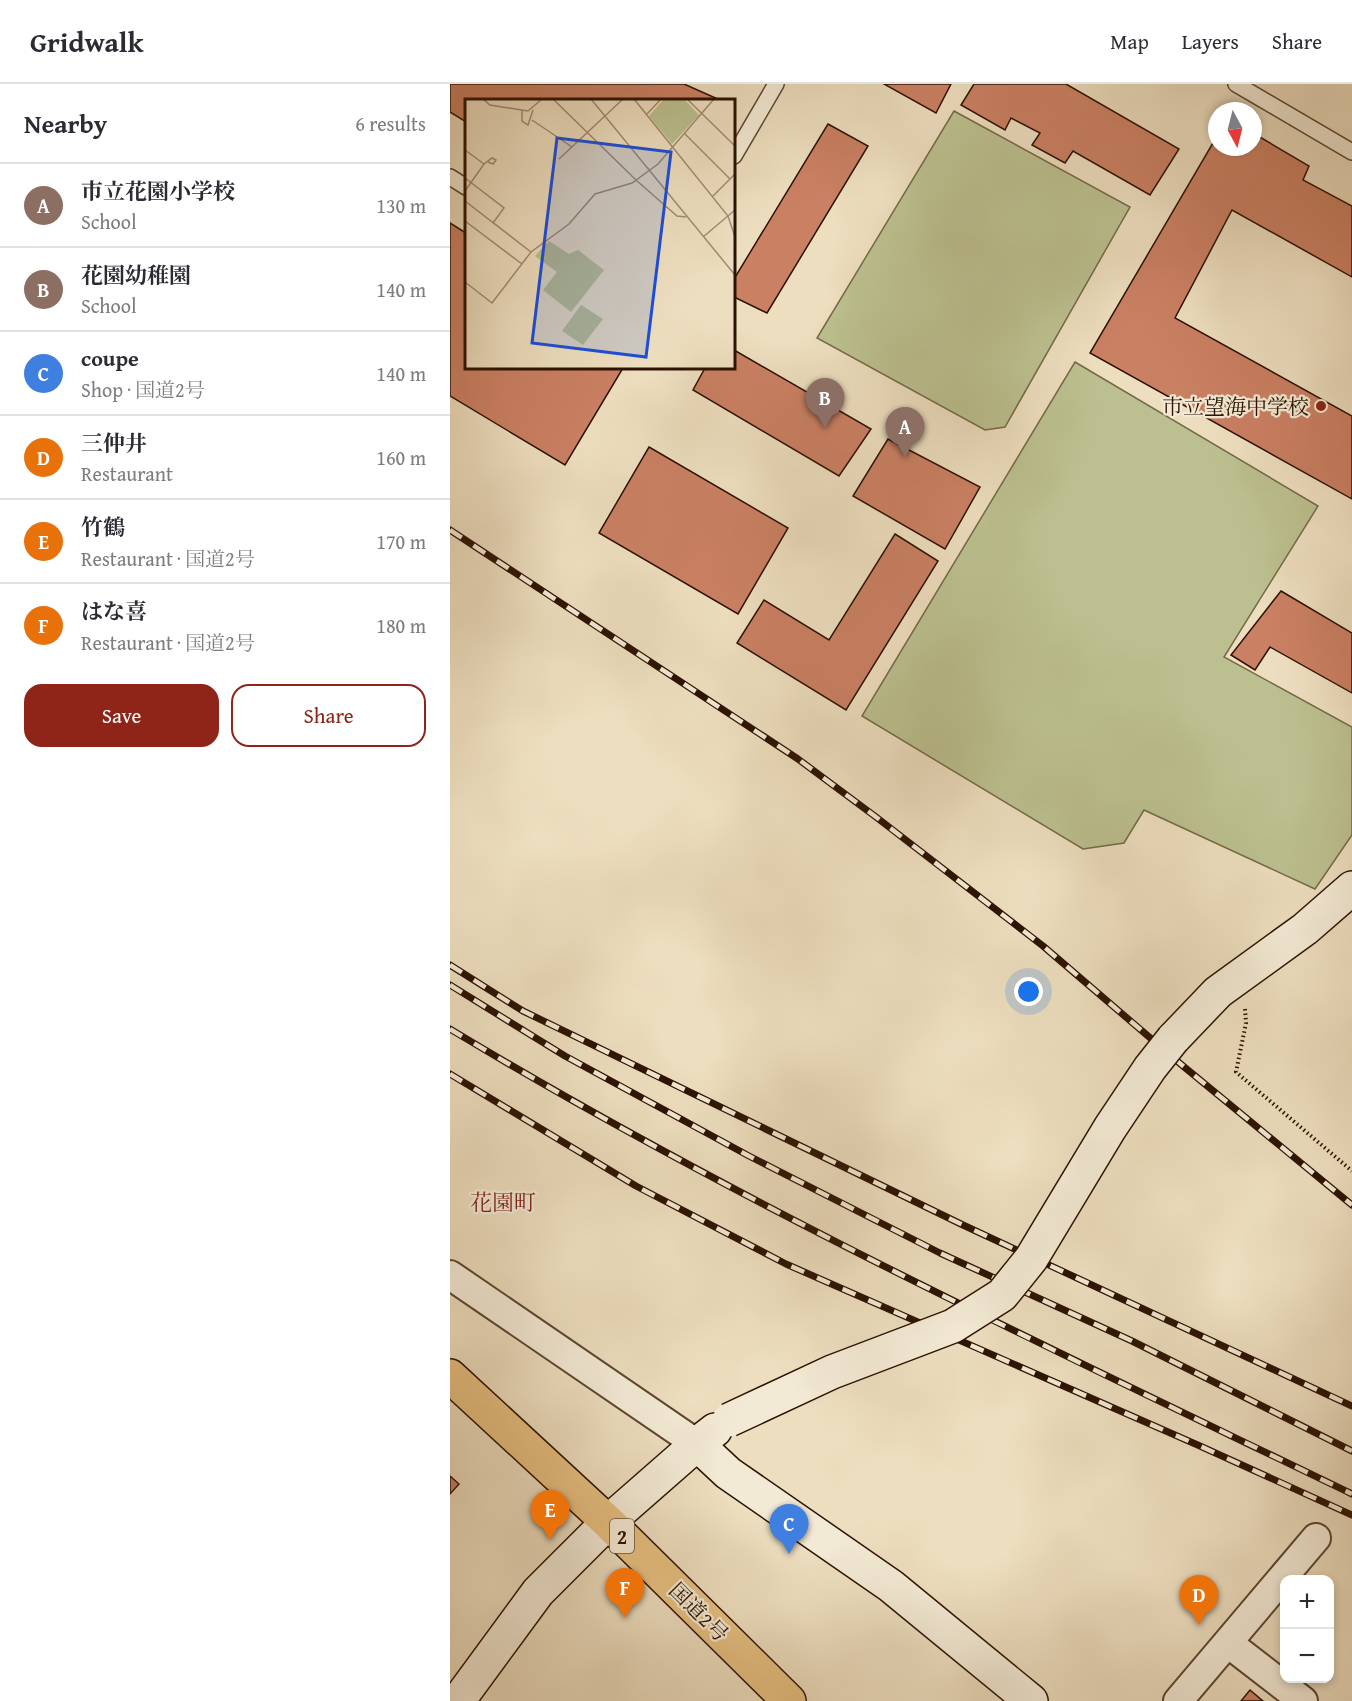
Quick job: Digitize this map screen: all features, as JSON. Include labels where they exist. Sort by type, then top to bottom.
[{"type":"highway","name":"国道2号","points":[[450,1376],[608,1522],[789,1701]]},
{"type":"street","points":[[458,1701],[538,1592],[608,1522],[697,1443],[729,1420],[832,1372],[953,1326],[1002,1295],[1031,1258],[1110,1128],[1150,1068],[1173,1039],[1218,992],[1305,929],[1352,888]]},
{"type":"street","points":[[450,1275],[697,1443],[728,1473],[891,1586],[1031,1701]]},
{"type":"street","points":[[1178,1701],[1316,1538]]},
{"type":"street","points":[[1228,1643],[1303,1701]]},
{"type":"lane","points":[[735,154],[776,84]]},
{"type":"lane","points":[[1236,84],[1352,152]]},
{"type":"lane","points":[[450,177],[465,186]]},
{"type":"path","points":[[1231,983],[1245,1001],[1246,1023],[1236,1072],[1352,1171]]},
{"type":"green space","points":[[954,111],[1130,207],[1005,427],[985,430],[817,338]]},
{"type":"green space","points":[[1075,362],[1318,506],[1224,657],[1352,727],[1352,835],[1315,889],[1144,810],[1124,843],[1083,849],[862,716]]},
{"type":"building","points":[[450,84],[684,84],[718,99],[465,99],[465,121],[450,112]]},
{"type":"building","points":[[884,84],[951,84],[936,113]]},
{"type":"building","points":[[974,84],[1066,84],[1179,149],[1150,195],[1073,151],[1065,163],[1032,145],[1040,133],[1011,118],[1005,130],[961,105]]},
{"type":"building","points":[[828,124],[868,146],[767,313],[735,297],[735,277]]},
{"type":"building","points":[[1262,138],[1309,166],[1303,180],[1352,206],[1352,277],[1232,210],[1175,318],[1352,416],[1352,499],[1090,353],[1208,151],[1208,156],[1262,156]]},
{"type":"building","points":[[450,223],[465,232],[465,369],[622,369],[565,465],[450,396]]},
{"type":"building","points":[[735,351],[871,429],[839,476],[693,390],[704,369],[735,369]]},
{"type":"building","points":[[888,439],[980,487],[945,549],[853,496]]},
{"type":"building","points":[[649,447],[788,528],[738,614],[599,533]]},
{"type":"building","points":[[895,534],[938,561],[846,710],[737,643],[764,600],[829,640]]},
{"type":"building","points":[[1281,591],[1352,633],[1352,693],[1270,647],[1255,670],[1231,655]]},
{"type":"building","points":[[450,1476],[459,1484],[450,1494]]},
{"type":"building","points":[[1250,1690],[1263,1701],[1241,1701]]},
{"type":"railway","points":[[450,530],[798,759],[876,817],[1043,946],[1183,1066],[1352,1205]]},
{"type":"railway","points":[[450,965],[523,1011],[963,1225],[1352,1406]]},
{"type":"railway","points":[[450,985],[565,1056],[749,1156],[940,1253],[1132,1341],[1352,1451]]},
{"type":"railway","points":[[450,1029],[671,1155],[783,1214],[1009,1328],[1352,1494]]},
{"type":"railway","points":[[450,1074],[636,1186],[786,1264],[1352,1515]]},
{"type":"place","name":"市立望海中学校","points":[[1321,406]]},
{"type":"place","name":"花園幼稚園","points":[[825,428]]},
{"type":"place","name":"市立花園小学校","points":[[905,457]]},
{"type":"place","name":"竹鶴","points":[[550,1540]]},
{"type":"place","name":"coupe","points":[[789,1554]]},
{"type":"place","name":"はな喜","points":[[625,1618]]},
{"type":"place","name":"三仲井","points":[[1199,1625]]},
{"type":"district","name":"花園町","points":[[503,1202]]}]
